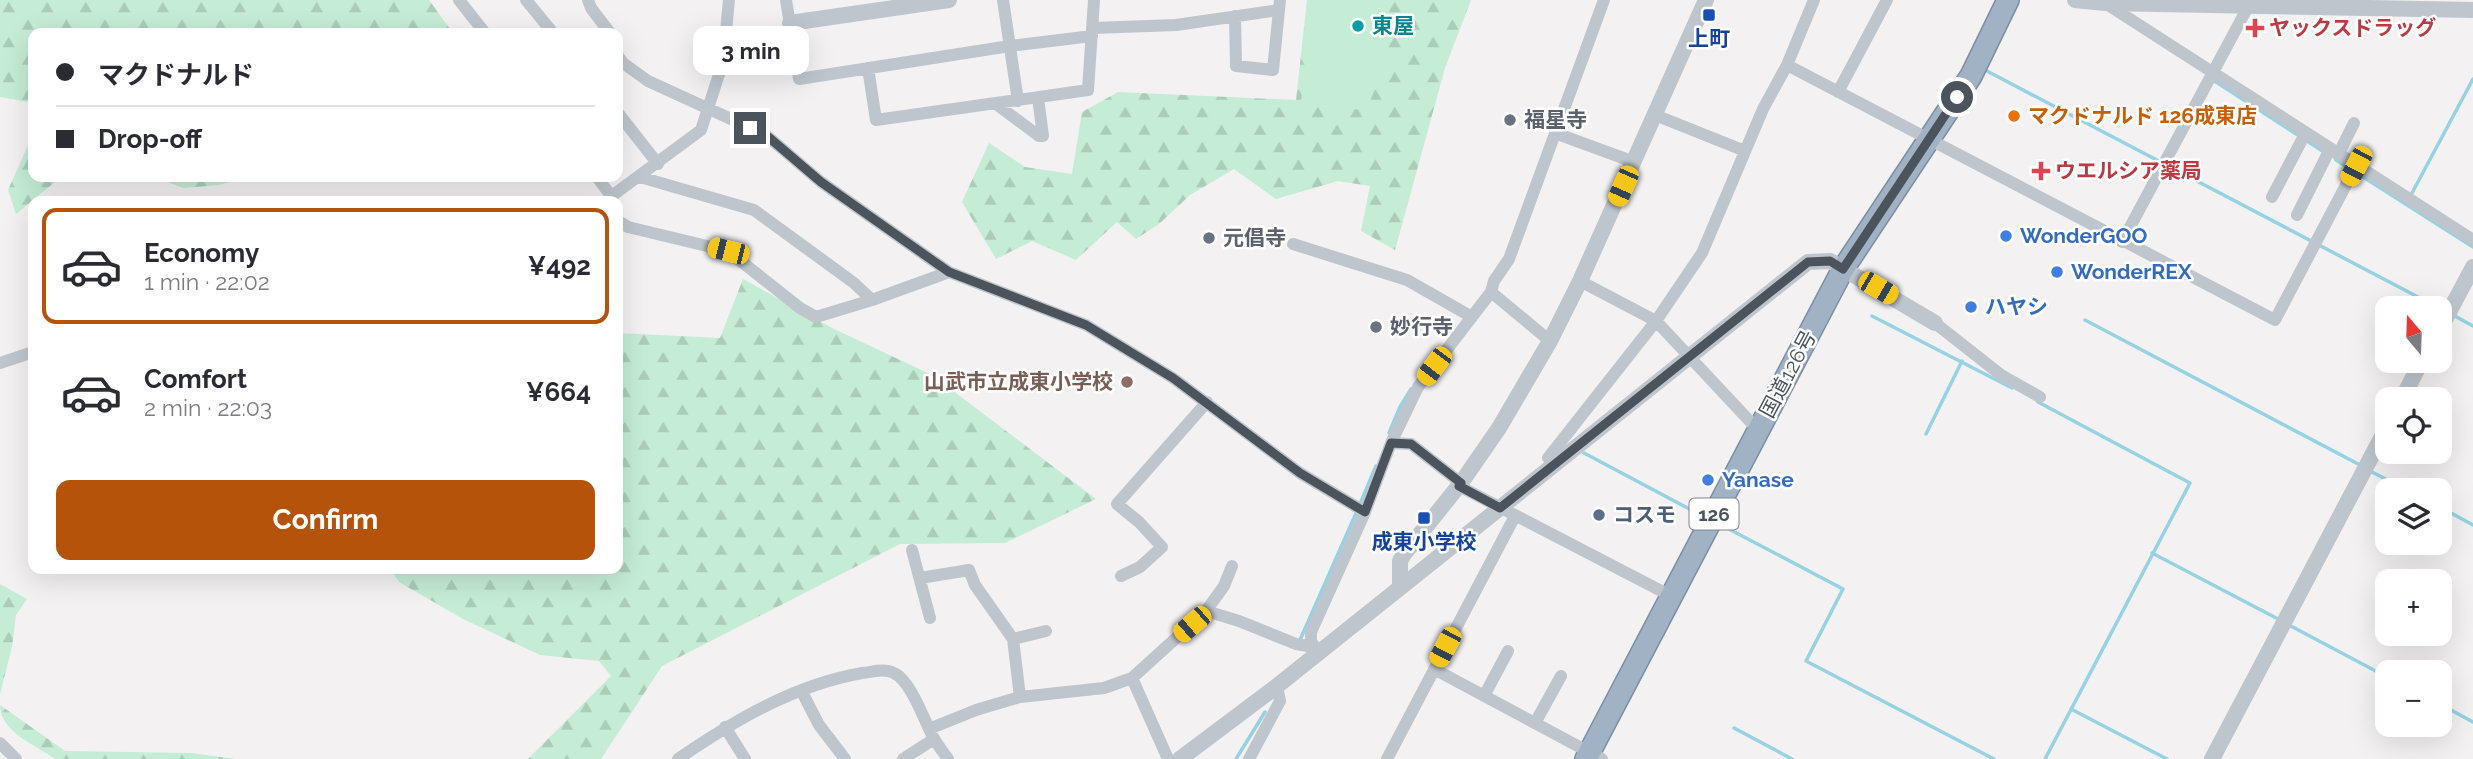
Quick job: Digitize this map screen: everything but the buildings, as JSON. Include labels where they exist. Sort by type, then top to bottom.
[{"type":"highway","name":"国道126号","points":[[1593,757],[1671,596],[1843,269],[1978,65],[2008,0]]},
{"type":"street","points":[[459,0],[481,28]]},
{"type":"street","points":[[526,0],[549,28]]},
{"type":"street","points":[[588,0],[606,28]]},
{"type":"street","points":[[611,196],[701,130],[723,62],[729,0]]},
{"type":"street","points":[[786,0],[799,79],[1092,32],[1176,25],[1235,16],[1279,5],[1273,69],[1236,66],[1235,16]]},
{"type":"street","points":[[790,23],[949,0]]},
{"type":"street","points":[[1003,0],[1018,101]]},
{"type":"street","points":[[868,68],[877,120],[1088,90],[1094,0]]},
{"type":"street","points":[[1316,650],[1311,641],[1311,632],[1361,509],[1418,387],[1472,317],[1509,259],[1558,134],[1604,0]]},
{"type":"street","points":[[1400,587],[1400,561],[1404,554],[1460,485],[1499,428],[1550,341],[1580,281],[1706,0]]},
{"type":"street","points":[[1555,464],[1548,458],[1656,321],[1702,253],[1763,109],[1787,65],[1814,0]]},
{"type":"street","points":[[1838,92],[1887,0]]},
{"type":"street","points":[[2075,0],[2105,3],[2223,2],[2249,5],[2473,10]]},
{"type":"street","points":[[2105,3],[2473,240]]},
{"type":"street","points":[[2122,242],[2249,5]]},
{"type":"street","points":[[623,63],[648,81],[766,135],[821,182],[949,272],[1086,325],[1173,378],[1300,473],[1361,509]]},
{"type":"street","points":[[1787,65],[2275,320],[2356,166]]},
{"type":"street","points":[[996,104],[1039,136],[1043,136],[1038,98]]},
{"type":"street","points":[[1655,115],[1745,151]]},
{"type":"street","points":[[623,119],[658,164]]},
{"type":"street","points":[[2297,215],[2354,123]]},
{"type":"street","points":[[1558,134],[1634,162]]},
{"type":"street","points":[[2272,197],[2305,134]]},
{"type":"street","points":[[640,177],[754,210],[854,283],[872,300]]},
{"type":"street","points":[[623,224],[728,251],[800,308],[816,317],[949,272]]},
{"type":"street","points":[[1293,244],[1407,280],[1472,317]]},
{"type":"street","points":[[1180,759],[1277,686],[1316,650],[1507,512],[1555,464],[1808,262],[1830,261],[1934,323],[2001,375],[2040,397]]},
{"type":"street","points":[[2452,306],[2473,267]]},
{"type":"street","points":[[1580,281],[1656,321],[1758,430]]},
{"type":"street","points":[[1492,288],[1550,341]]},
{"type":"street","points":[[0,363],[28,354]]},
{"type":"street","points":[[1121,576],[1140,567],[1161,547],[1139,522],[1117,504],[1207,402]]},
{"type":"street","points":[[1391,443],[1411,444],[1460,485],[1671,596]]},
{"type":"street","points":[[2212,759],[2375,450]]},
{"type":"street","points":[[1387,759],[1434,669],[1507,512]]},
{"type":"street","points":[[912,550],[930,618]]},
{"type":"street","points":[[903,759],[932,734],[976,710],[1020,698],[1104,688],[1132,678],[1206,611],[1224,586],[1232,566]]},
{"type":"street","points":[[920,578],[969,570],[975,585],[1013,639],[1020,698]]},
{"type":"street","points":[[1206,611],[1316,650]]},
{"type":"street","points":[[1013,639],[1046,631]]},
{"type":"street","points":[[1484,696],[1508,651]]},
{"type":"street","points":[[1434,669],[1593,757]]},
{"type":"street","points":[[678,759],[725,727],[787,695],[857,674],[882,670],[895,673],[906,685],[948,759]]},
{"type":"street","points":[[1535,723],[1561,676]]},
{"type":"street","points":[[1132,678],[1168,759]]},
{"type":"street","points":[[1249,759],[1280,701],[1277,686]]},
{"type":"street","points":[[801,690],[819,725],[843,758]]},
{"type":"street","points":[[725,727],[745,759]]},
{"type":"street","points":[[0,743],[9,757]]},
{"type":"green space","points":[[0,0],[429,0],[449,28],[28,28],[28,102],[0,97]]},
{"type":"green space","points":[[1307,0],[1471,0],[1445,68],[1395,250],[1361,231],[1370,186],[1338,181],[1276,199],[1234,169],[1190,195],[1159,224],[1136,239],[1117,222],[1076,260],[1032,241],[996,259],[962,202],[989,143],[1025,167],[1072,174],[1082,112],[1118,92],[1296,100]]},
{"type":"green space","points":[[1311,0],[1390,0],[1386,6],[1384,60],[1367,111],[1301,101],[1312,15]]},
{"type":"green space","points":[[28,145],[28,182],[55,182],[38,196],[28,196],[28,204],[16,214],[8,190]]},
{"type":"green space","points":[[168,182],[230,182],[219,185],[183,188]]},
{"type":"green space","points":[[743,279],[832,328],[932,375],[1096,499],[1005,543],[900,544],[662,666],[601,759],[528,759],[611,676],[599,661],[540,655],[463,619],[399,582],[393,574],[623,574],[623,333],[720,338]]},
{"type":"green space","points":[[0,584],[27,599],[16,615],[12,647],[0,694]]},
{"type":"green space","points":[[0,705],[65,751],[191,753],[236,759],[55,759],[12,730],[6,723]]},
{"type":"waterway","points":[[1985,70],[2416,296]]},
{"type":"waterway","points":[[2412,193],[2473,79]]},
{"type":"waterway","points":[[2213,80],[2324,152]]},
{"type":"waterway","points":[[2336,160],[2350,169]]},
{"type":"waterway","points":[[2357,173],[2473,247]]},
{"type":"waterway","points":[[2453,315],[2473,326]]},
{"type":"waterway","points":[[1872,316],[2012,388]]},
{"type":"waterway","points":[[2085,320],[2362,466]]},
{"type":"waterway","points":[[1926,434],[1962,361]]},
{"type":"waterway","points":[[1389,433],[1411,389]]},
{"type":"waterway","points":[[2038,402],[2190,483],[2045,759]]},
{"type":"waterway","points":[[1584,453],[1697,513]]},
{"type":"waterway","points":[[1360,504],[1376,466]]},
{"type":"waterway","points":[[2368,470],[2384,478]]},
{"type":"waterway","points":[[1300,640],[1357,511]]},
{"type":"waterway","points":[[2452,514],[2473,525]]},
{"type":"waterway","points":[[1727,528],[1843,589],[1806,661],[1994,759]]},
{"type":"waterway","points":[[2152,553],[2280,620]]},
{"type":"waterway","points":[[2287,624],[2375,671]]},
{"type":"waterway","points":[[2071,709],[2167,759]]},
{"type":"waterway","points":[[2452,711],[2473,722]]},
{"type":"waterway","points":[[1236,759],[1265,712]]},
{"type":"waterway","points":[[1734,728],[1792,759]]},
{"type":"place","name":"上町","points":[[1709,15]]},
{"type":"place","name":"東屋","points":[[1358,26]]},
{"type":"place","name":"ヤックスドラッグ","points":[[2255,28]]},
{"type":"place","name":"マクドナルド 126成東店","points":[[2014,116]]},
{"type":"place","name":"福星寺","points":[[1510,120]]},
{"type":"place","name":"ウエルシア薬局","points":[[2041,171]]},
{"type":"place","name":"WonderGOO","points":[[2006,236]]},
{"type":"place","name":"元倡寺","points":[[1209,238]]},
{"type":"place","name":"WonderREX","points":[[2057,272]]},
{"type":"place","name":"ハヤシ","points":[[1971,307]]},
{"type":"place","name":"妙行寺","points":[[1376,327]]},
{"type":"place","name":"山武市立成東小学校","points":[[1127,382]]},
{"type":"place","name":"Yanase","points":[[1708,480]]},
{"type":"place","name":"コスモ","points":[[1599,515]]},
{"type":"place","name":"成東小学校","points":[[1424,518]]},
{"type":"route","points":[[750,128],[766,135],[821,182],[949,272],[1086,325],[1173,378],[1300,473],[1365,512],[1391,443],[1411,444],[1461,483],[1459,486],[1500,508],[1808,262],[1830,261],[1843,269],[1957,97]]}]
